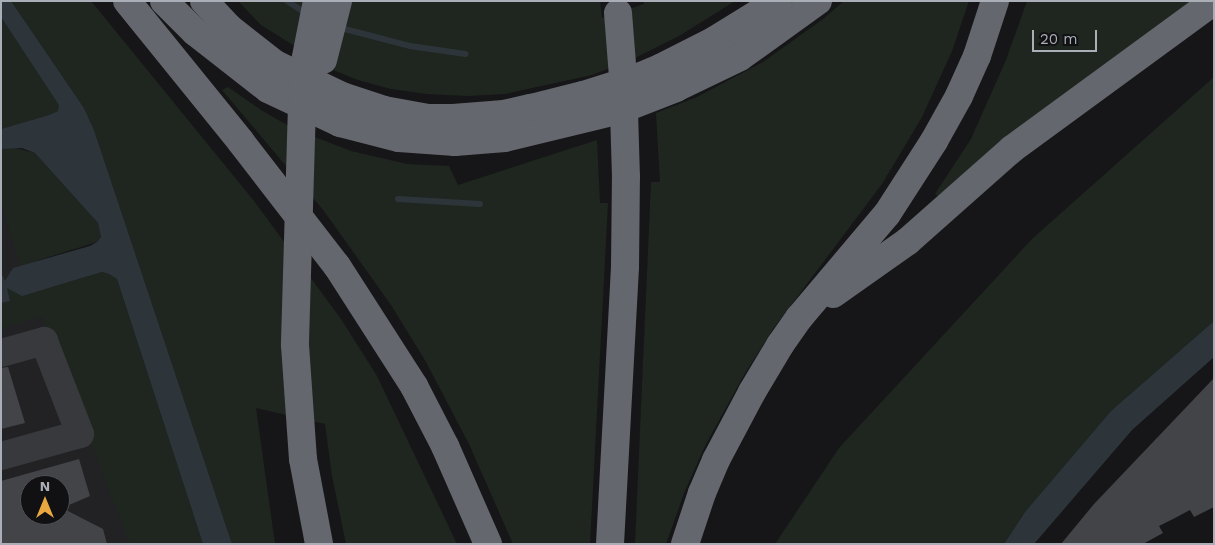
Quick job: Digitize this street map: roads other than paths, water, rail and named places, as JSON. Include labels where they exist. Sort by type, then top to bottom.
[{"type":"highway","points":[[127,1],[241,142],[337,266],[354,291],[414,386],[445,446],[488,544]]},
{"type":"highway","points":[[164,1],[195,32],[236,66],[277,93],[340,123],[399,138],[455,142],[505,138],[620,110],[676,88],[740,57],[818,1]]},
{"type":"highway","points":[[204,1],[228,27],[276,64],[342,96],[384,110],[428,118],[454,118],[504,114],[583,95],[634,79],[714,40],[778,1]]},
{"type":"highway","points":[[317,1],[302,72],[295,345],[303,459],[319,544]]},
{"type":"highway","points":[[300,191],[314,99],[338,1]]},
{"type":"highway","points":[[685,544],[702,493],[716,460],[752,392],[799,318],[887,214],[934,141],[959,96],[976,56],[994,1]]},
{"type":"highway","points":[[799,318],[908,241],[1012,149],[1214,1]]},
{"type":"highway","points":[[610,544],[624,267],[626,177],[623,77],[617,7]]},
{"type":"lane","points":[[1,353],[44,341],[80,434],[1,456]]},
{"type":"waterway","points":[[287,1],[307,14]]},
{"type":"waterway","points":[[337,27],[410,46],[465,54]]},
{"type":"waterway","points":[[398,199],[480,204]]}]
